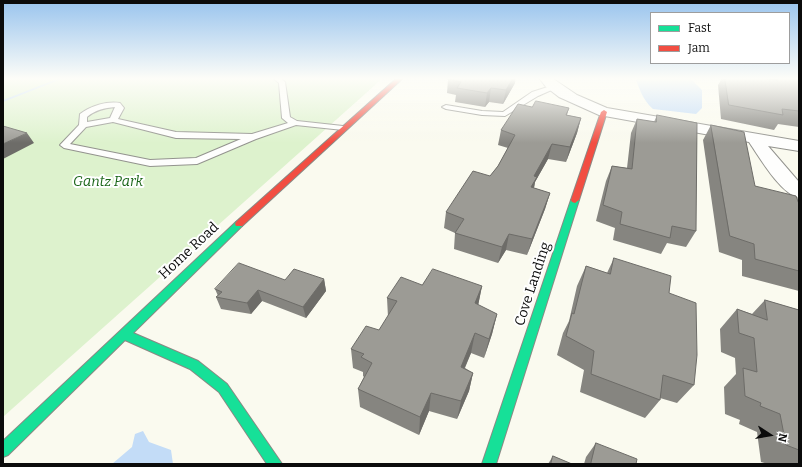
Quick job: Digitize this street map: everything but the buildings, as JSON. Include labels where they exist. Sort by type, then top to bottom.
[{"type":"street","name":"Home Road","points":[[3,450],[203,257],[375,100]]},
{"type":"street","points":[[579,100],[604,112],[799,146]]},
{"type":"street","name":"Cove Landing","points":[[489,464],[604,112]]},
{"type":"street","points":[[755,139],[774,167],[786,181],[799,192]]},
{"type":"street","points":[[123,334],[194,365],[223,388],[275,464]]},
{"type":"lane","points":[[284,100],[286,118],[295,123],[343,128]]},
{"type":"lane","points":[[446,107],[482,113],[505,114],[526,100]]},
{"type":"lane","points":[[83,125],[83,116],[88,111],[107,105],[117,104],[120,108],[119,112],[113,120]]},
{"type":"lane","points":[[253,137],[176,135],[113,120],[83,125],[64,145],[150,163],[197,161],[253,137],[295,123]]},
{"type":"green space","name":"Gantz Park","points":[[3,100],[359,100],[3,417]]},
{"type":"water","points":[[645,100],[702,100],[702,108],[696,114],[653,109]]},
{"type":"water","points":[[143,431],[149,442],[171,450],[173,464],[112,464],[132,447],[135,434]]},
{"type":"traffic: fast","points":[[489,464],[575,200]]},
{"type":"traffic: fast","points":[[3,450],[239,224]]},
{"type":"traffic: fast","points":[[123,334],[194,365],[223,388],[275,464]]},
{"type":"traffic: jam","points":[[239,224],[376,100]]},
{"type":"traffic: jam","points":[[575,200],[604,112]]}]
